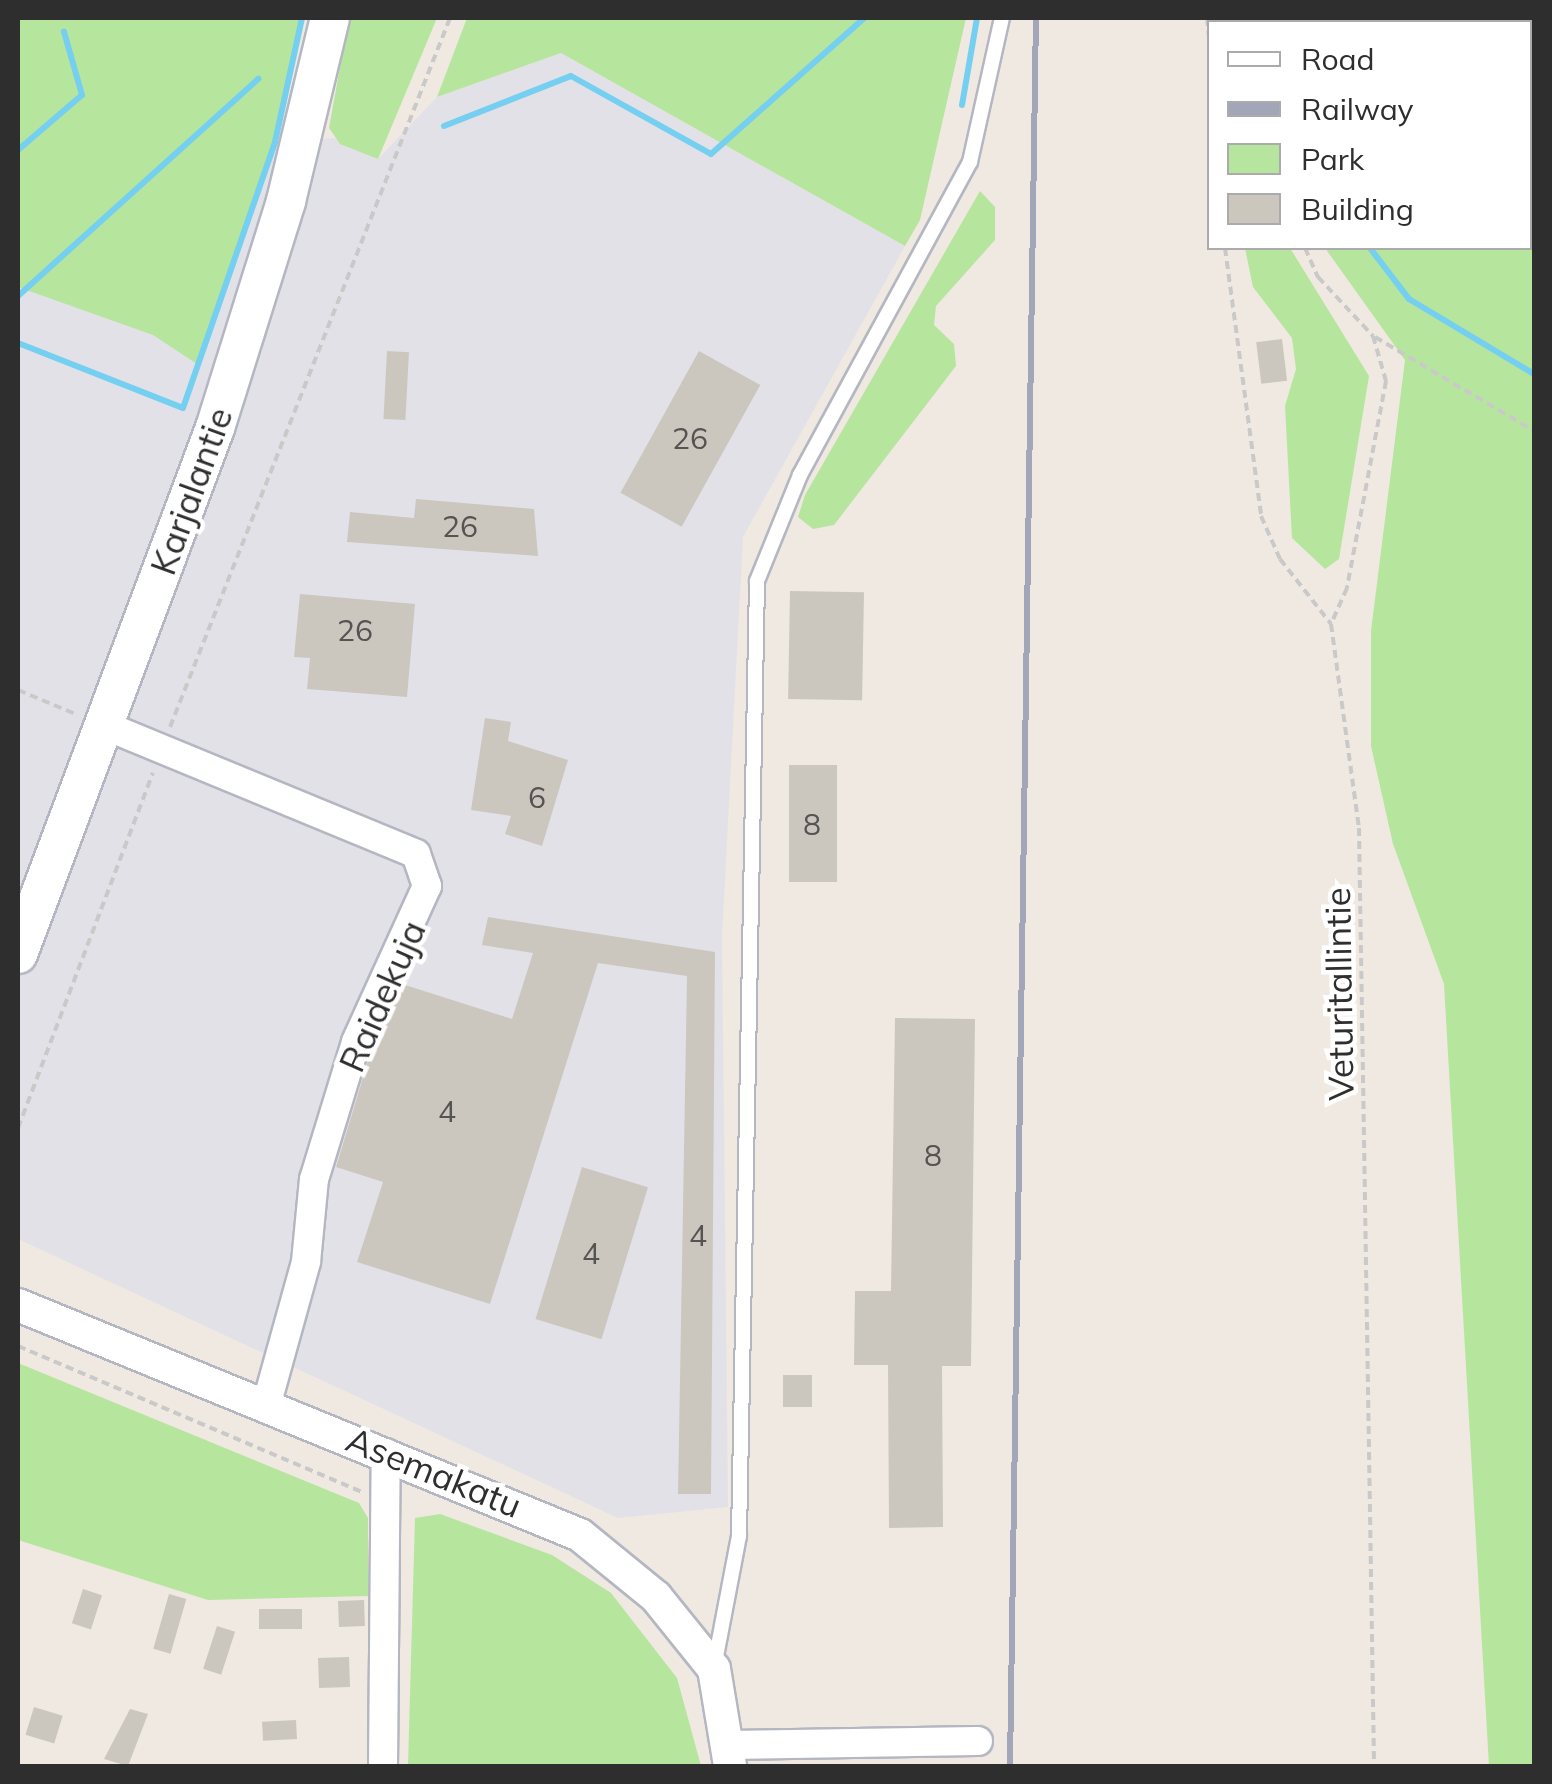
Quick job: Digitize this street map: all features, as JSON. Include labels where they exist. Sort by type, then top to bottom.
[{"type":"main road","name":"Karjalantie","points":[[18,954],[221,410],[286,200],[330,18]]},
{"type":"street","name":"Raidekuja","points":[[106,726],[416,854],[427,886],[356,1042],[314,1179],[306,1262],[266,1406]]},
{"type":"street","name":"Asemakatu","points":[[18,1304],[580,1535],[656,1596],[714,1669],[730,1756]]},
{"type":"street","points":[[383,1766],[386,1453]]},
{"type":"street","points":[[730,1756],[978,1741]]},
{"type":"lane","points":[[714,1669],[739,1536],[757,581],[800,475],[970,162],[1002,18]]},
{"type":"path","points":[[18,1128],[450,18]]},
{"type":"path","points":[[1224,250],[1261,516],[1280,559],[1331,624],[1347,588],[1386,381],[1373,336]]},
{"type":"path","points":[[1306,250],[1318,276],[1373,336],[1534,431]]},
{"type":"path","name":"Veturitallintie","points":[[1331,624],[1368,973],[1366,1645],[1374,1766]]},
{"type":"path","points":[[18,690],[106,726]]},
{"type":"path","points":[[18,1346],[385,1502]]},
{"type":"shaded area","points":[[561,53],[905,246],[743,537],[722,936],[728,1507],[618,1518],[18,1239],[18,159],[334,138],[378,159],[437,97]]},
{"type":"green space","points":[[18,18],[302,18],[275,142],[197,364],[153,335],[18,287]]},
{"type":"green space","points":[[349,18],[437,18],[378,159],[340,144],[329,128]]},
{"type":"green space","points":[[467,18],[966,18],[920,220],[905,246],[561,53],[437,97]]},
{"type":"green space","points":[[1242,18],[1534,18],[1534,1766],[1489,1766],[1444,984],[1393,844],[1371,746],[1371,631],[1405,360],[1326,250],[1532,250],[1532,20]]},
{"type":"green space","points":[[980,191],[995,207],[995,240],[936,306],[934,325],[954,344],[956,366],[834,525],[813,529],[798,517],[805,495]]},
{"type":"green space","points":[[1245,250],[1291,250],[1369,376],[1339,559],[1325,569],[1292,538],[1285,406],[1296,369],[1292,338],[1253,287]]},
{"type":"green space","points":[[18,1363],[359,1503],[368,1518],[368,1596],[208,1600],[18,1540]]},
{"type":"green space","points":[[440,1514],[552,1555],[611,1593],[677,1678],[701,1766],[408,1766],[415,1518]]},
{"type":"building","points":[[1282,339],[1287,381],[1261,384],[1256,342]]},
{"type":"building","points":[[387,351],[409,352],[405,420],[383,419]]},
{"type":"building","points":[[699,351],[760,385],[682,527],[620,493]]},
{"type":"building","points":[[416,499],[534,509],[538,556],[347,542],[350,512],[414,518]]},
{"type":"building","points":[[790,591],[864,592],[862,700],[788,699]]},
{"type":"building","points":[[300,594],[415,604],[407,697],[307,689],[310,658],[294,657]]},
{"type":"building","points":[[485,718],[511,722],[508,741],[568,760],[542,846],[505,834],[511,816],[471,810]]},
{"type":"building","points":[[789,765],[837,765],[837,882],[789,882]]},
{"type":"building","points":[[488,917],[715,952],[711,1494],[678,1494],[687,976],[598,963],[490,1304],[357,1262],[383,1182],[336,1167],[372,1048],[402,984],[512,1019],[533,953],[482,945]]},
{"type":"building","points":[[895,1018],[975,1019],[971,1366],[942,1366],[943,1527],[889,1528],[888,1365],[854,1365],[855,1291],[891,1291]]},
{"type":"building","points":[[582,1167],[648,1187],[601,1339],[536,1319]]},
{"type":"building","points":[[783,1375],[812,1375],[812,1407],[783,1407]]},
{"type":"building","points":[[83,1589],[102,1595],[91,1629],[72,1623]]},
{"type":"building","points":[[169,1594],[186,1599],[171,1654],[153,1649]]},
{"type":"building","points":[[364,1600],[365,1626],[339,1627],[338,1601]]},
{"type":"building","points":[[259,1609],[302,1609],[302,1629],[259,1629]]},
{"type":"building","points":[[217,1626],[235,1632],[221,1675],[203,1669]]},
{"type":"building","points":[[349,1657],[350,1687],[319,1688],[318,1658]]},
{"type":"building","points":[[34,1707],[63,1716],[54,1744],[26,1735]]},
{"type":"building","points":[[130,1709],[148,1714],[128,1766],[104,1759]]},
{"type":"building","points":[[296,1720],[297,1739],[263,1741],[262,1722]]},
{"type":"waterway","points":[[18,343],[183,408],[275,142],[302,18]]},
{"type":"waterway","points":[[444,126],[571,76],[711,154],[864,18]]},
{"type":"waterway","points":[[962,105],[977,18]]},
{"type":"waterway","points":[[18,150],[82,95],[64,32]]},
{"type":"waterway","points":[[18,296],[258,79]]},
{"type":"waterway","points":[[1372,250],[1409,299],[1534,374]]},
{"type":"railway","points":[[1010,1766],[1036,18]]}]
